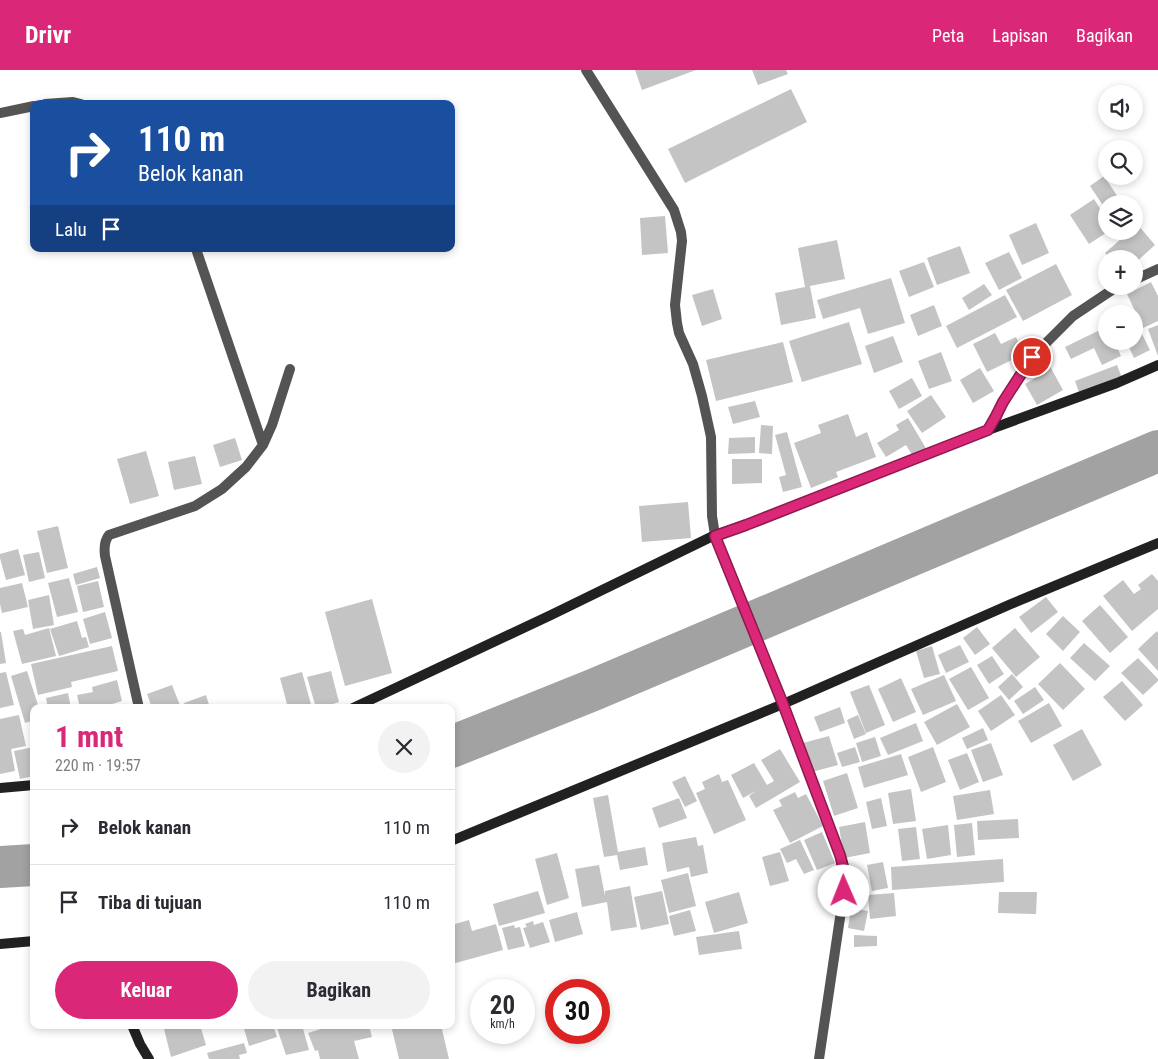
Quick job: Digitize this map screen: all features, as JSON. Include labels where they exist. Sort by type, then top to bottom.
[{"type":"street","points":[[586,70],[674,210],[682,241],[675,305],[677,323],[679,333],[693,364],[711,437],[712,516],[715,536],[781,700],[844,866],[845,877],[820,1059]]},
{"type":"street","points":[[0,113],[30,107]]},
{"type":"street","points":[[197,252],[263,445]]},
{"type":"street","points":[[1143,276],[1158,269]]},
{"type":"street","points":[[988,430],[1003,402],[1032,357],[1073,316],[1104,295]]},
{"type":"street","points":[[361,704],[715,536],[988,430],[1116,383],[1158,365]]},
{"type":"street","points":[[138,704],[105,556],[106,539],[109,535],[195,506],[222,489],[246,467],[263,445],[272,425],[290,369]]},
{"type":"street","points":[[455,839],[781,700],[1158,543]]},
{"type":"street","points":[[0,788],[30,785]]},
{"type":"street","points":[[0,944],[30,941]]},
{"type":"street","points":[[134,1029],[149,1059]]},
{"type":"building","points":[[635,70],[696,70],[642,90]]},
{"type":"building","points":[[752,70],[786,70],[788,74],[758,85]]},
{"type":"building","points":[[791,89],[807,122],[685,183],[668,149]]},
{"type":"building","points":[[1098,180],[1098,185],[1110,185],[1117,195],[1098,195],[1098,198],[1090,186]]},
{"type":"building","points":[[1094,199],[1098,205],[1098,238],[1089,244],[1070,215]]},
{"type":"building","points":[[665,216],[668,253],[642,255],[640,218]]},
{"type":"building","points":[[1036,223],[1049,253],[1022,265],[1009,235]]},
{"type":"building","points":[[1143,231],[1155,245],[1143,256],[1143,250],[1108,250],[1120,240],[1143,240]]},
{"type":"building","points":[[837,240],[845,279],[810,286],[816,318],[781,325],[775,293],[805,287],[798,248]]},
{"type":"building","points":[[960,246],[970,273],[937,285],[927,258]]},
{"type":"building","points":[[1009,252],[1022,278],[999,290],[985,263]]},
{"type":"building","points":[[924,262],[934,287],[909,297],[899,271]]},
{"type":"building","points":[[1056,264],[1072,295],[1023,321],[1006,290]]},
{"type":"building","points":[[891,278],[905,323],[868,334],[860,308],[823,319],[817,300]]},
{"type":"building","points":[[1151,282],[1158,296],[1158,321],[1143,328],[1143,305],[1132,305],[1127,295],[1143,295],[1143,286]]},
{"type":"building","points":[[984,284],[992,295],[969,310],[962,298]]},
{"type":"building","points":[[713,289],[722,319],[702,326],[692,295]]},
{"type":"building","points":[[1005,295],[1017,317],[957,348],[946,326]]},
{"type":"building","points":[[934,305],[942,326],[918,336],[910,315]]},
{"type":"building","points":[[849,322],[862,364],[802,382],[789,341]]},
{"type":"building","points":[[1158,325],[1158,356],[1148,329]]},
{"type":"building","points":[[1098,331],[1098,350],[1118,350],[1121,356],[1102,365],[1094,348],[1071,359],[1065,347]]},
{"type":"building","points":[[995,333],[1001,344],[1016,337],[1024,354],[987,372],[973,344]]},
{"type":"building","points":[[893,336],[903,362],[874,373],[865,346]]},
{"type":"building","points":[[1143,336],[1150,350],[1134,358],[1130,350],[1143,350]]},
{"type":"building","points":[[783,342],[793,382],[716,401],[706,360]]},
{"type":"building","points":[[941,352],[952,381],[929,389],[918,361]]},
{"type":"building","points":[[1046,359],[1063,390],[1037,405],[1025,384],[1037,377],[1031,367]]},
{"type":"building","points":[[1117,365],[1122,378],[1080,395],[1075,381]]},
{"type":"building","points":[[980,368],[994,391],[973,403],[960,380]]},
{"type":"building","points":[[912,378],[922,396],[899,409],[889,391]]},
{"type":"building","points":[[931,395],[946,417],[922,433],[907,411]]},
{"type":"building","points":[[755,401],[760,417],[733,424],[728,407]]},
{"type":"building","points":[[848,414],[856,437],[867,432],[876,457],[836,472],[838,477],[811,488],[794,443],[821,433],[818,425]]},
{"type":"building","points":[[908,418],[927,450],[914,458],[906,445],[886,457],[877,443],[899,430],[896,425]]},
{"type":"building","points":[[761,425],[773,426],[772,454],[759,453]]},
{"type":"building","points":[[787,432],[802,487],[783,492],[779,477],[786,475],[775,435]]},
{"type":"building","points":[[755,437],[755,453],[728,454],[729,438]]},
{"type":"building","points":[[235,438],[242,460],[220,467],[213,445]]},
{"type":"building","points":[[146,451],[159,496],[130,504],[117,459]]},
{"type":"building","points":[[195,456],[202,484],[174,490],[168,462]]},
{"type":"building","points":[[732,459],[762,459],[762,483],[732,484]]},
{"type":"building","points":[[688,502],[691,538],[642,542],[639,506]]},
{"type":"building","points":[[58,526],[68,568],[47,573],[37,531]]},
{"type":"building","points":[[18,549],[25,575],[6,580],[0,554]]},
{"type":"building","points":[[39,552],[45,578],[29,582],[23,555]]},
{"type":"building","points":[[97,567],[100,578],[76,585],[73,574]]},
{"type":"building","points":[[1152,574],[1158,581],[1158,609],[1132,631],[1103,596],[1123,580],[1134,594],[1141,589],[1138,585]]},
{"type":"building","points":[[69,578],[78,612],[57,617],[48,583]]},
{"type":"building","points":[[98,581],[104,607],[83,612],[77,586]]},
{"type":"building","points":[[22,583],[28,607],[2,613],[0,588]]},
{"type":"building","points":[[49,595],[54,625],[33,629],[28,600]]},
{"type":"building","points":[[1046,597],[1058,612],[1031,633],[1019,617]]},
{"type":"building","points":[[372,599],[392,673],[345,686],[325,612]]},
{"type":"building","points":[[1100,605],[1128,637],[1110,653],[1082,621]]},
{"type":"building","points":[[105,612],[112,638],[90,644],[83,619]]},
{"type":"building","points":[[1063,616],[1080,632],[1063,651],[1046,634]]},
{"type":"building","points":[[77,621],[82,638],[86,637],[89,647],[59,656],[50,629]]},
{"type":"building","points":[[977,627],[990,644],[975,655],[963,638]]},
{"type":"building","points":[[49,628],[56,656],[22,664],[13,631],[23,629],[25,635]]},
{"type":"building","points":[[1015,628],[1040,657],[1016,677],[992,648]]},
{"type":"building","points":[[1157,631],[1158,633],[1158,671],[1138,649]]},
{"type":"building","points":[[0,632],[6,663],[0,664]]},
{"type":"building","points":[[1084,643],[1110,666],[1095,681],[1070,658]]},
{"type":"building","points":[[960,645],[969,662],[946,673],[938,655]]},
{"type":"building","points":[[112,646],[118,671],[71,682],[72,687],[38,695],[31,664]]},
{"type":"building","points":[[932,646],[940,674],[924,678],[916,651]]},
{"type":"building","points":[[992,656],[1004,674],[989,684],[977,665]]},
{"type":"building","points":[[1138,658],[1158,679],[1143,695],[1121,673]]},
{"type":"building","points":[[1060,663],[1085,689],[1063,710],[1038,684]]},
{"type":"building","points":[[971,667],[989,698],[968,710],[949,679]]},
{"type":"building","points":[[27,671],[38,704],[30,704],[30,721],[25,723],[11,676]]},
{"type":"building","points":[[331,671],[339,702],[315,704],[307,677]]},
{"type":"building","points":[[6,672],[14,705],[0,708],[0,673]]},
{"type":"building","points":[[302,672],[311,704],[287,704],[280,678]]},
{"type":"building","points":[[1012,674],[1023,687],[1009,700],[998,687]]},
{"type":"building","points":[[944,675],[956,701],[923,715],[911,689]]},
{"type":"building","points":[[901,678],[916,712],[893,722],[878,689]]},
{"type":"building","points":[[117,680],[122,701],[112,704],[79,704],[77,695],[93,692],[92,687]]},
{"type":"building","points":[[1122,681],[1143,705],[1125,721],[1103,697]]},
{"type":"building","points":[[172,685],[179,704],[151,704],[147,694]]},
{"type":"building","points":[[869,685],[885,725],[866,733],[850,692]]},
{"type":"building","points":[[1035,687],[1044,700],[1023,714],[1014,701]]},
{"type":"building","points":[[68,693],[70,704],[47,704],[46,698]]},
{"type":"building","points":[[206,695],[209,704],[184,704]]},
{"type":"building","points":[[1001,695],[1015,715],[991,731],[978,711]]},
{"type":"building","points":[[1049,703],[1062,726],[1031,743],[1018,721]]},
{"type":"building","points":[[957,704],[970,727],[937,745],[924,722]]},
{"type":"building","points":[[840,707],[845,723],[820,732],[814,717]]},
{"type":"building","points":[[19,715],[26,746],[11,749],[15,771],[0,774],[0,719]]},
{"type":"building","points":[[858,715],[866,734],[854,739],[847,720]]},
{"type":"building","points":[[916,723],[923,741],[888,755],[880,738]]},
{"type":"building","points":[[983,728],[988,740],[967,749],[962,738]]},
{"type":"building","points":[[1082,729],[1102,765],[1073,781],[1053,745]]},
{"type":"building","points":[[829,736],[838,765],[812,772],[803,743]]},
{"type":"building","points":[[875,737],[881,756],[862,762],[856,743]]},
{"type":"building","points":[[991,743],[1003,775],[983,782],[971,750]]},
{"type":"building","points":[[855,747],[860,762],[842,767],[837,753]]},
{"type":"building","points":[[933,747],[946,782],[921,792],[908,757]]},
{"type":"building","points":[[30,748],[30,777],[20,779],[14,751]]},
{"type":"building","points":[[780,749],[800,782],[756,808],[749,796],[756,791],[743,798],[731,775],[754,763],[767,785],[774,781],[761,760]]},
{"type":"building","points":[[967,753],[979,782],[960,790],[948,760]]},
{"type":"building","points":[[901,754],[908,775],[864,788],[858,767]]},
{"type":"building","points":[[847,773],[858,808],[834,816],[823,781]]},
{"type":"building","points":[[719,774],[722,782],[728,780],[746,820],[714,834],[696,793],[705,789],[702,782]]},
{"type":"building","points":[[685,776],[697,801],[685,807],[672,782]]},
{"type":"building","points":[[911,789],[916,821],[893,824],[888,793]]},
{"type":"building","points":[[990,790],[994,814],[957,820],[953,796]]},
{"type":"building","points":[[795,792],[798,798],[806,794],[823,826],[790,843],[773,810],[782,806],[779,800]]},
{"type":"building","points":[[608,795],[618,852],[645,847],[648,865],[620,870],[617,855],[604,857],[593,798]]},
{"type":"building","points":[[679,798],[687,818],[659,828],[652,808]]},
{"type":"building","points":[[881,798],[887,826],[872,829],[866,802]]},
{"type":"building","points":[[1018,819],[1019,838],[978,840],[977,821]]},
{"type":"building","points":[[865,822],[870,853],[844,858],[839,827]]},
{"type":"building","points":[[972,823],[975,855],[957,857],[954,825]]},
{"type":"building","points":[[948,825],[951,855],[927,859],[922,829]]},
{"type":"building","points":[[916,827],[920,859],[902,861],[898,829]]},
{"type":"building","points":[[822,832],[835,863],[817,870],[804,840]]},
{"type":"building","points":[[696,837],[698,846],[703,845],[708,873],[691,877],[689,867],[667,872],[662,843]]},
{"type":"building","points":[[800,840],[814,870],[804,874],[796,859],[787,863],[780,849]]},
{"type":"building","points":[[780,852],[789,881],[770,886],[762,857]]},
{"type":"building","points":[[557,853],[569,898],[547,905],[535,859]]},
{"type":"building","points":[[1003,859],[1004,882],[892,890],[891,867]]},
{"type":"building","points":[[883,862],[888,888],[872,891],[867,865]]},
{"type":"building","points":[[599,865],[605,896],[605,891],[630,886],[637,927],[611,931],[607,902],[582,907],[575,869]]},
{"type":"building","points":[[688,873],[696,906],[669,913],[661,880]]},
{"type":"building","points":[[538,891],[545,913],[499,926],[493,904]]},
{"type":"building","points":[[662,891],[669,924],[641,930],[634,897]]},
{"type":"building","points":[[739,892],[748,923],[714,933],[705,902]]},
{"type":"building","points":[[999,892],[1037,892],[1036,914],[998,913]]},
{"type":"building","points":[[894,893],[896,916],[870,919],[868,895]]},
{"type":"building","points":[[851,908],[868,911],[864,931],[848,928]]},
{"type":"building","points":[[690,910],[696,931],[674,936],[669,916]]},
{"type":"building","points":[[577,912],[583,934],[555,942],[549,920]]},
{"type":"building","points":[[469,920],[472,931],[496,924],[503,950],[455,963],[455,924]]},
{"type":"building","points":[[533,921],[534,925],[543,922],[550,942],[530,948],[523,928],[527,927],[525,924]]},
{"type":"building","points":[[514,925],[515,928],[520,927],[525,946],[508,950],[502,928]]},
{"type":"building","points":[[739,931],[742,949],[699,955],[696,937]]},
{"type":"building","points":[[854,935],[877,936],[877,946],[854,947]]},
{"type":"building","points":[[164,1029],[201,1029],[206,1045],[171,1057]]},
{"type":"building","points":[[244,1029],[274,1029],[277,1037],[249,1046]]},
{"type":"building","points":[[277,1029],[303,1029],[309,1050],[286,1055]]},
{"type":"building","points":[[321,1029],[370,1029],[372,1037],[354,1041],[359,1059],[320,1059],[318,1050],[315,1051],[308,1033]]},
{"type":"building","points":[[392,1029],[442,1029],[449,1059],[399,1059]]},
{"type":"building","points":[[244,1043],[247,1053],[239,1055],[240,1059],[209,1059],[207,1053]]},
{"type":"waterway","points":[[455,745],[593,690],[1158,451]]},
{"type":"waterway","points":[[0,867],[30,865]]},
{"type":"route","points":[[844,891],[844,866],[783,704],[715,536],[988,430],[1003,402],[1032,357]]}]
